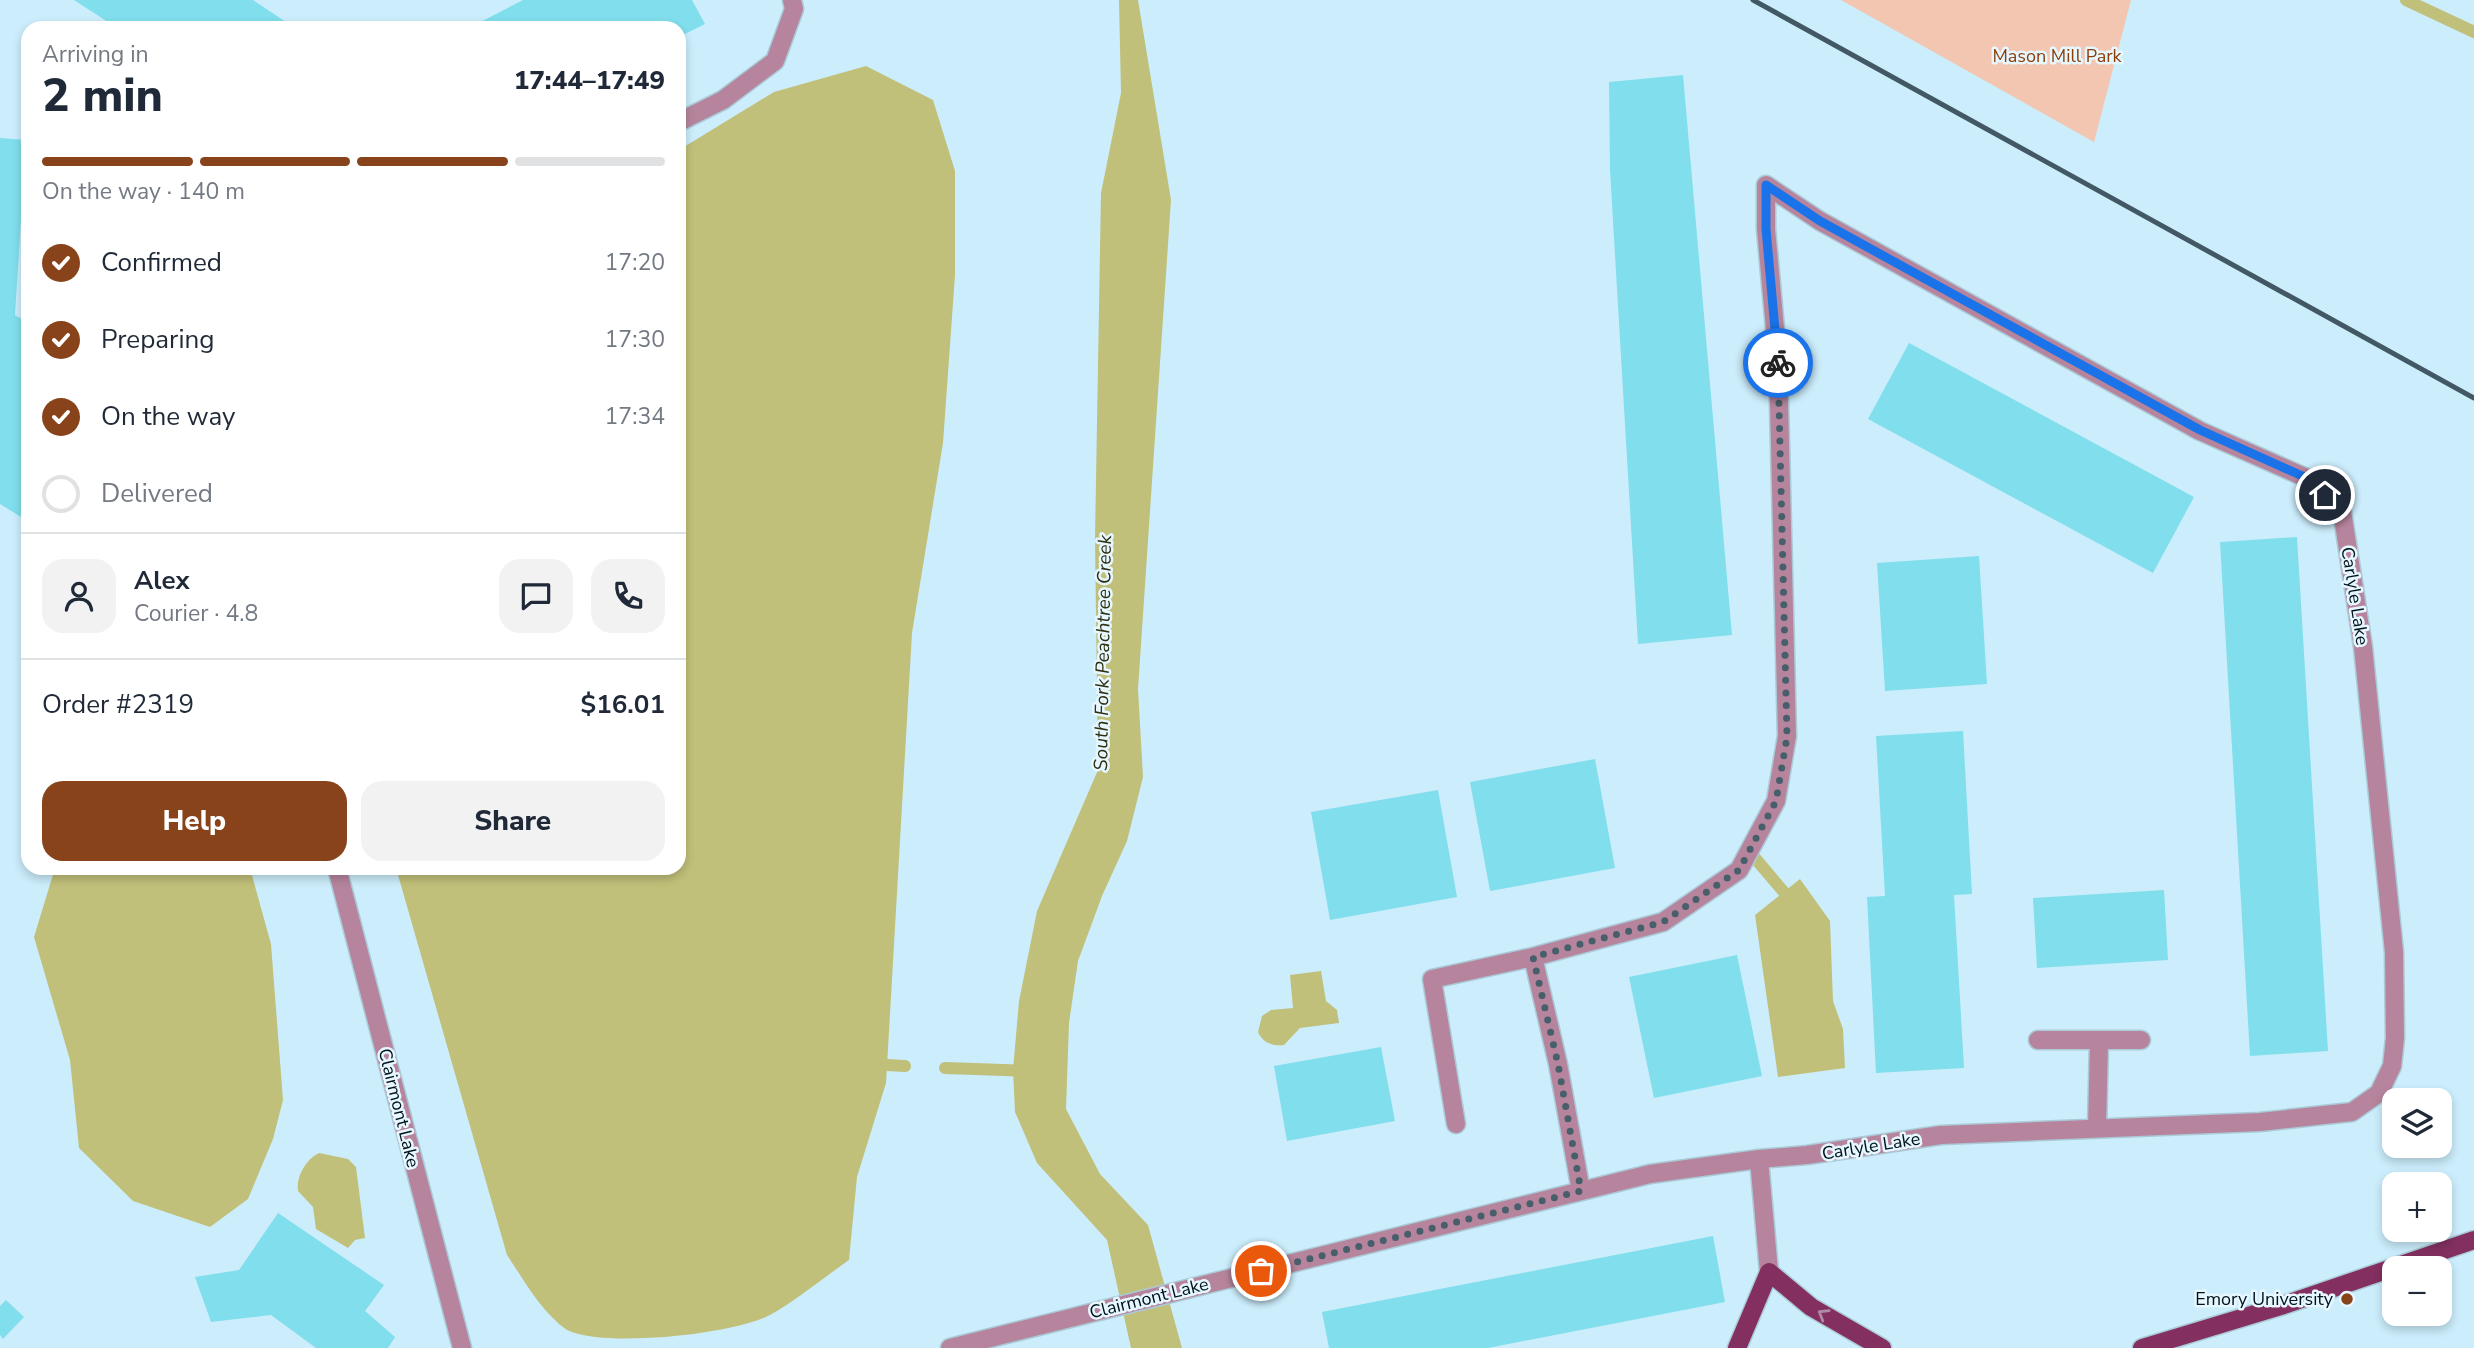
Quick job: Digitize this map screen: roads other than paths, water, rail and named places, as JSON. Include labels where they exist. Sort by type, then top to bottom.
[{"type":"main road","points":[[2142,1348],[2281,1306],[2474,1240]]},
{"type":"main road","points":[[1737,1348],[1769,1272],[1811,1307],[1882,1348]]},
{"type":"street","points":[[686,118],[723,100],[775,61],[794,9],[792,0]]},
{"type":"street","name":"Carlyle Lake","points":[[1456,1124],[1432,979],[1533,957],[1663,922],[1739,870],[1776,801],[1787,737],[1778,362],[1766,229],[1766,185],[1820,221],[2200,430],[2309,479],[2342,511],[2363,647],[2393,952],[2395,1038],[2392,1066],[2379,1093],[2352,1112],[2260,1122],[1941,1135],[1807,1155],[1759,1159]]},
{"type":"street","name":"Clairmont Lake","points":[[339,875],[462,1348]]},
{"type":"street","points":[[1533,957],[1558,1064],[1581,1191]]},
{"type":"street","points":[[2038,1040],[2141,1040]]},
{"type":"street","points":[[2097,1128],[2099,1042]]},
{"type":"street","points":[[1759,1159],[1769,1272]]},
{"type":"street","name":"Clairmont Lake","points":[[950,1348],[1650,1174],[1759,1159]]},
{"type":"water","name":"South Fork Peachtree Creek","points":[[1119,0],[1138,0],[1171,200],[1138,689],[1143,777],[1127,841],[1102,896],[1078,961],[1069,1023],[1066,1109],[1100,1174],[1148,1225],[1182,1348],[1131,1348],[1107,1240],[1037,1163],[1015,1112],[1013,1070],[1019,1001],[1037,911],[1098,770],[1095,538],[1101,193],[1121,93]]},
{"type":"water","points":[[866,66],[933,100],[955,171],[955,275],[943,443],[912,633],[886,1083],[857,1177],[849,1260],[780,1309],[752,1322],[668,1337],[608,1338],[584,1335],[567,1330],[549,1314],[507,1255],[398,875],[686,875],[686,146],[774,92]]},
{"type":"water","points":[[53,875],[252,875],[271,944],[283,1100],[273,1139],[248,1199],[210,1227],[133,1201],[79,1148],[70,1060],[34,937]]},
{"type":"water","points":[[1800,879],[1830,921],[1833,1001],[1843,1029],[1845,1068],[1778,1077],[1755,915]]},
{"type":"water","points":[[1321,971],[1326,1001],[1337,1010],[1339,1023],[1300,1028],[1284,1045],[1265,1041],[1258,1032],[1262,1016],[1271,1010],[1293,1008],[1290,975]]},
{"type":"water","points":[[319,1153],[348,1159],[356,1167],[365,1238],[355,1240],[348,1248],[316,1229],[313,1207],[298,1191],[303,1169]]},
{"type":"waterway","points":[[2406,0],[2474,32]]},
{"type":"waterway","points":[[1749,851],[1794,904]]},
{"type":"waterway","points":[[887,1065],[905,1066]]},
{"type":"waterway","points":[[945,1068],[1029,1071]]},
{"type":"railway","points":[[1753,0],[2474,398]]},
{"type":"place","name":"Emory University","points":[[2347,1299]]},
{"type":"park label","name":"Mason Mill Park","points":[[2057,56]]}]
